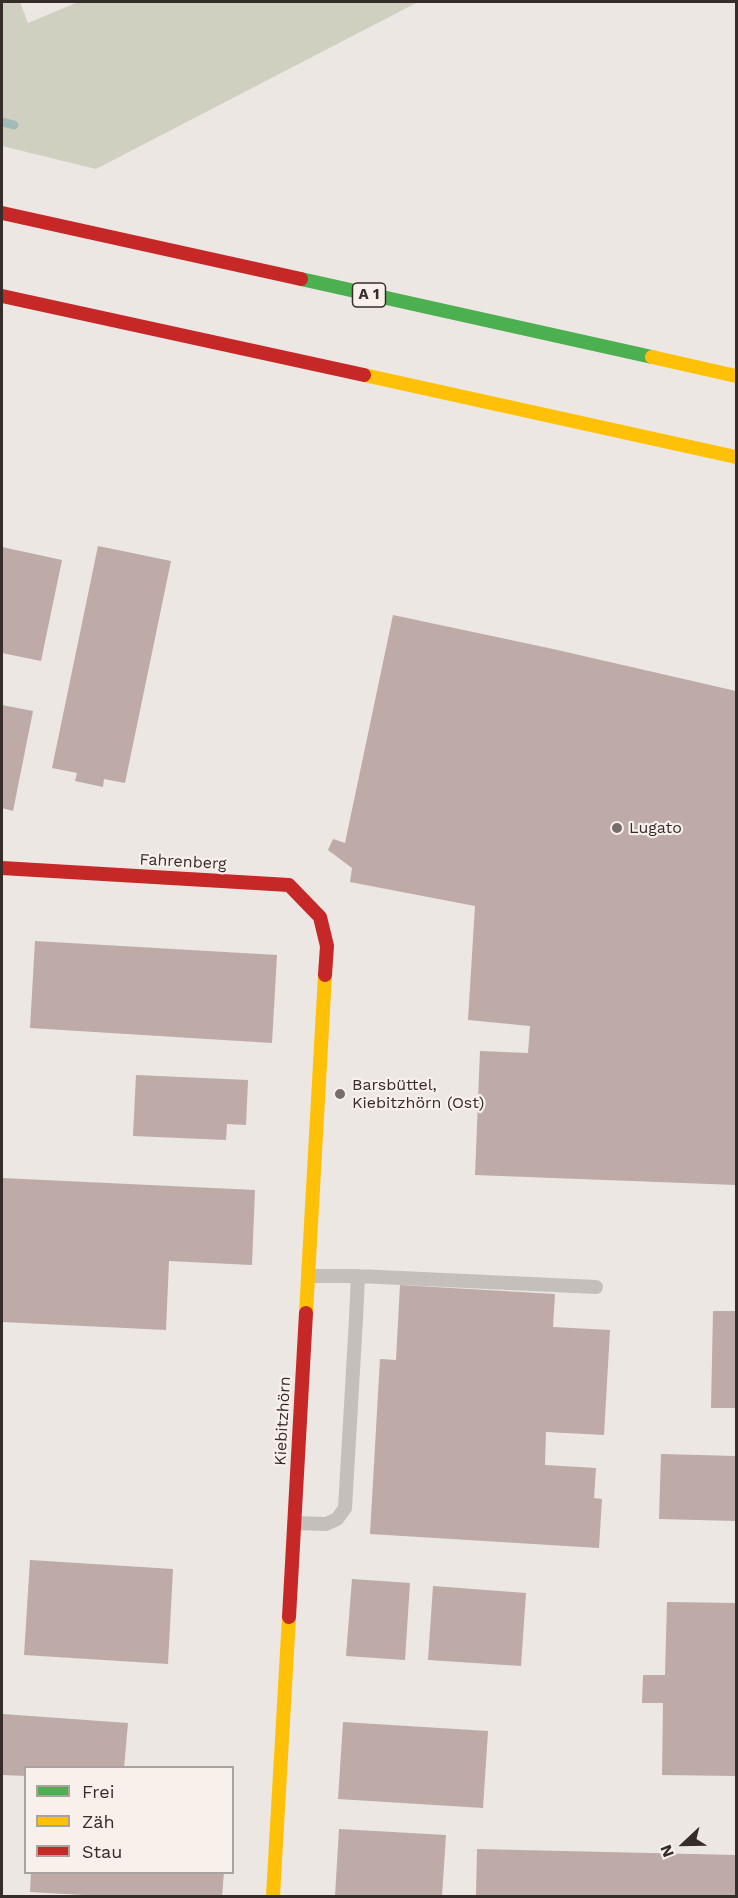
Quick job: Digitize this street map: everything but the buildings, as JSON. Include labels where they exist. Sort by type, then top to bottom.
[{"type":"main road","name":"A 1","points":[[2,213],[736,376]]},
{"type":"main road","points":[[2,296],[736,457]]},
{"type":"main road","name":"Fahrenberg","points":[[2,868],[289,885],[320,916],[327,946]]},
{"type":"main road","name":"Kiebitzhörn","points":[[273,1896],[327,946]]},
{"type":"lane","points":[[308,1276],[358,1276],[596,1287]]},
{"type":"lane","points":[[294,1523],[326,1524],[337,1519],[345,1508],[358,1276]]},
{"type":"green space","points":[[2,2],[20,2],[28,23],[78,2],[418,2],[96,169],[2,146]]},
{"type":"waterway","points":[[2,122],[14,125]]},
{"type":"traffic: fast","points":[[301,279],[652,357]]},
{"type":"traffic: slow","points":[[652,357],[736,376]]},
{"type":"traffic: slow","points":[[364,375],[736,457]]},
{"type":"traffic: slow","points":[[306,1313],[325,975]]},
{"type":"traffic: slow","points":[[273,1896],[289,1617]]},
{"type":"traffic: jam","points":[[2,213],[301,279]]},
{"type":"traffic: jam","points":[[2,296],[364,375]]},
{"type":"traffic: jam","points":[[2,868],[289,885],[320,917],[327,946],[325,975]]},
{"type":"traffic: jam","points":[[289,1617],[306,1313]]},
{"type":"place","name":"Lugato","points":[[617,828]]},
{"type":"place","name":"Barsbüttel, Kiebitzhörn (Ost)","points":[[340,1094]]}]
